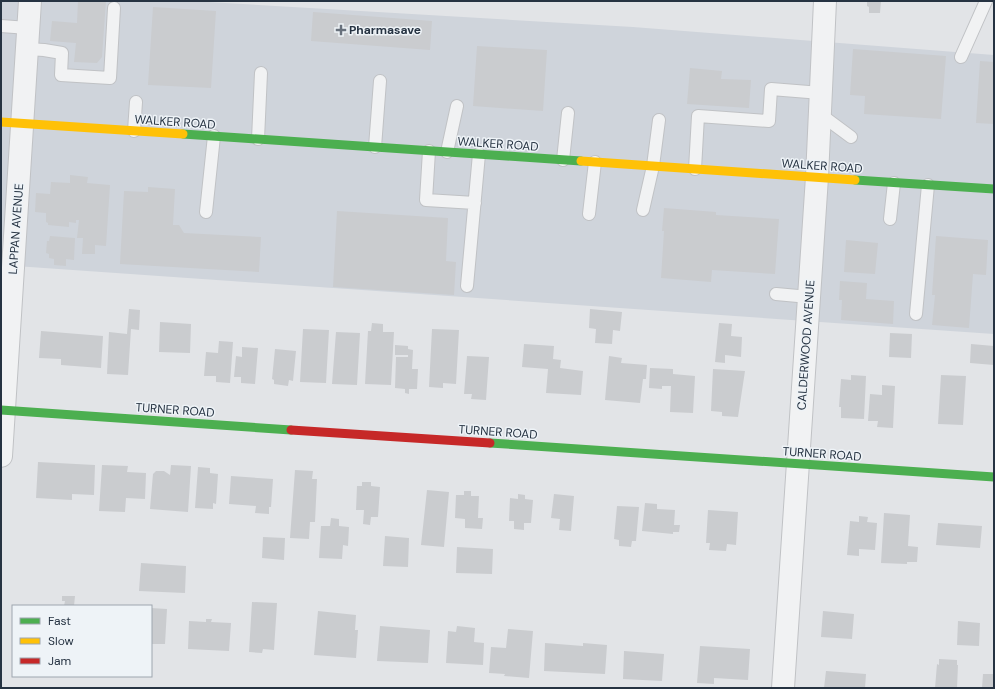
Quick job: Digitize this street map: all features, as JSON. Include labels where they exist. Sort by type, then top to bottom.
[{"type":"main road","name":"WALKER ROAD","points":[[1,122],[994,190]]},
{"type":"main road","name":"TURNER ROAD","points":[[3,410],[994,477]]},
{"type":"street","name":"LAPPAN AVENUE","points":[[1,456],[8,253],[23,124],[30,1]]},
{"type":"street","name":"CALDERWOOD AVENUE","points":[[783,688],[817,178],[826,1]]},
{"type":"lane","points":[[961,57],[986,1]]},
{"type":"lane","points":[[1,26],[62,53],[61,75],[110,78],[114,8]]},
{"type":"lane","points":[[258,139],[262,73]]},
{"type":"lane","points":[[375,147],[380,81]]},
{"type":"lane","points":[[695,169],[698,116],[769,121],[771,88],[820,104],[851,137]]},
{"type":"lane","points":[[134,131],[136,102]]},
{"type":"lane","points":[[448,152],[457,106]]},
{"type":"lane","points":[[563,160],[568,113]]},
{"type":"lane","points":[[643,210],[653,166],[659,120]]},
{"type":"lane","points":[[206,212],[214,136]]},
{"type":"lane","points":[[429,151],[426,200],[475,204]]},
{"type":"lane","points":[[467,286],[479,154]]},
{"type":"lane","points":[[589,214],[595,162]]},
{"type":"lane","points":[[890,219],[894,183]]},
{"type":"lane","points":[[916,314],[928,185]]},
{"type":"lane","points":[[776,294],[809,297]]},
{"type":"shaded area","points":[[1,1],[190,1],[633,27],[994,55],[994,334],[1,265]]},
{"type":"building","points":[[78,1],[106,1],[102,57],[97,63],[74,62],[76,43],[50,41],[52,21],[77,23]]},
{"type":"building","points":[[867,1],[881,1],[880,13],[869,13]]},
{"type":"building","points":[[153,7],[216,11],[211,88],[148,85]]},
{"type":"building","points":[[313,12],[432,21],[430,50],[311,41]]},
{"type":"building","points":[[477,46],[547,50],[543,111],[473,106]]},
{"type":"building","points":[[853,49],[946,56],[941,119],[864,114],[865,96],[850,95]]},
{"type":"building","points":[[980,61],[994,62],[994,124],[976,123]]},
{"type":"building","points":[[690,68],[722,71],[721,79],[751,80],[749,108],[687,104]]},
{"type":"building","points":[[70,175],[88,177],[87,183],[110,185],[106,246],[95,245],[95,254],[82,254],[83,238],[77,238],[79,220],[76,220],[76,223],[69,222],[69,227],[48,225],[46,222],[46,213],[35,212],[36,193],[50,194],[51,182],[70,183]]},
{"type":"building","points":[[148,187],[175,189],[173,225],[179,225],[184,233],[261,237],[259,272],[120,264],[124,191],[148,192]]},
{"type":"building","points":[[664,208],[716,212],[716,215],[779,219],[775,274],[712,270],[711,282],[661,278]]},
{"type":"building","points":[[337,211],[448,218],[446,261],[456,262],[454,295],[333,287]]},
{"type":"building","points":[[50,236],[75,238],[74,260],[66,259],[66,266],[54,265],[54,259],[49,258],[49,254],[46,253],[47,241],[49,241]]},
{"type":"building","points":[[936,236],[988,240],[986,275],[973,274],[969,328],[932,325],[935,295],[932,295]]},
{"type":"building","points":[[846,240],[878,243],[875,274],[844,272]]},
{"type":"building","points":[[840,281],[867,283],[866,299],[894,301],[893,324],[841,320],[842,300],[839,300]]},
{"type":"building","points":[[129,309],[140,310],[139,330],[131,329],[128,375],[107,374],[109,332],[127,334]]},
{"type":"building","points":[[590,309],[622,312],[620,331],[613,330],[612,344],[595,343],[596,329],[589,328]]},
{"type":"building","points":[[160,322],[191,324],[190,353],[159,352]]},
{"type":"building","points":[[372,323],[383,324],[383,332],[394,332],[391,385],[365,384],[368,331],[371,331]]},
{"type":"building","points":[[719,323],[732,324],[731,336],[742,337],[741,357],[725,355],[725,363],[715,362]]},
{"type":"building","points":[[303,329],[329,330],[326,383],[300,382]]},
{"type":"building","points":[[432,329],[459,330],[456,384],[443,383],[443,388],[429,387]]},
{"type":"building","points":[[41,331],[103,336],[101,368],[61,365],[61,359],[39,358]]},
{"type":"building","points":[[336,332],[360,333],[357,385],[332,384]]},
{"type":"building","points":[[890,333],[912,334],[911,358],[889,357]]},
{"type":"building","points":[[219,341],[233,342],[230,383],[216,382],[216,376],[204,376],[206,352],[218,353]]},
{"type":"building","points":[[524,344],[554,346],[553,359],[561,360],[560,368],[583,371],[581,395],[546,393],[548,369],[522,367]]},
{"type":"building","points":[[971,344],[994,346],[994,365],[970,363]]},
{"type":"building","points":[[395,345],[408,346],[408,349],[413,350],[412,369],[418,369],[417,389],[409,389],[409,394],[405,393],[405,389],[395,388],[396,357],[408,357],[408,355],[395,355]]},
{"type":"building","points":[[242,347],[258,348],[255,384],[241,383],[241,377],[234,377],[236,356],[242,357]]},
{"type":"building","points":[[275,349],[296,351],[293,381],[289,380],[288,386],[274,384],[274,380],[272,379]]},
{"type":"building","points":[[467,356],[489,357],[486,400],[471,399],[472,394],[464,394]]},
{"type":"building","points":[[609,356],[622,358],[621,363],[647,365],[646,379],[643,379],[640,403],[605,400]]},
{"type":"building","points":[[650,368],[673,369],[673,374],[695,376],[693,413],[670,412],[671,386],[662,386],[662,389],[649,388]]},
{"type":"building","points":[[713,369],[745,371],[738,417],[722,416],[722,412],[711,411]]},
{"type":"building","points":[[851,375],[866,376],[864,419],[841,418],[841,407],[839,407],[841,379],[851,380]]},
{"type":"building","points":[[941,375],[966,376],[963,425],[938,424]]},
{"type":"building","points":[[882,385],[895,386],[893,428],[877,427],[878,421],[868,421],[870,394],[882,395]]},
{"type":"building","points":[[38,462],[95,465],[94,495],[72,494],[72,500],[36,498]]},
{"type":"building","points":[[102,465],[128,466],[127,472],[146,473],[145,499],[126,498],[125,512],[99,511]]},
{"type":"building","points":[[171,465],[191,466],[188,512],[150,509],[153,474],[156,471],[164,471],[170,475]]},
{"type":"building","points":[[198,467],[210,468],[210,473],[218,474],[216,504],[213,503],[213,509],[195,508]]},
{"type":"building","points":[[295,470],[313,471],[312,479],[317,479],[315,522],[310,522],[309,539],[290,538]]},
{"type":"building","points":[[231,476],[273,479],[269,514],[255,513],[256,506],[229,504]]},
{"type":"building","points":[[362,482],[371,482],[371,486],[380,487],[378,517],[371,517],[370,525],[363,524],[364,510],[356,510],[357,486],[362,486]]},
{"type":"building","points":[[427,490],[449,492],[444,547],[421,545]]},
{"type":"building","points":[[464,491],[471,491],[471,496],[479,496],[478,518],[483,518],[482,529],[465,528],[465,519],[455,518],[456,495],[464,495]]},
{"type":"building","points":[[518,494],[525,495],[525,499],[533,500],[531,523],[524,523],[524,530],[514,529],[514,521],[509,521],[510,498],[518,499]]},
{"type":"building","points":[[554,494],[574,496],[571,531],[559,530],[560,519],[551,518]]},
{"type":"building","points":[[645,503],[657,504],[657,509],[675,510],[674,525],[680,525],[679,532],[673,532],[673,534],[642,531]]},
{"type":"building","points":[[617,506],[639,507],[636,541],[632,541],[631,547],[619,546],[619,540],[614,539]]},
{"type":"building","points":[[708,510],[738,512],[736,545],[727,544],[726,551],[709,550],[710,543],[706,543]]},
{"type":"building","points":[[884,513],[910,515],[908,546],[918,547],[917,562],[907,562],[907,564],[881,563]]},
{"type":"building","points":[[859,516],[868,517],[867,522],[877,523],[875,550],[859,549],[859,556],[847,555],[850,521],[859,522]]},
{"type":"building","points":[[331,518],[339,519],[339,526],[349,527],[348,546],[343,545],[342,559],[319,558],[321,526],[330,526]]},
{"type":"building","points":[[938,523],[982,526],[980,548],[936,545]]},
{"type":"building","points":[[385,536],[409,538],[408,567],[383,566]]},
{"type":"building","points":[[263,537],[285,538],[284,560],[262,558]]},
{"type":"building","points":[[457,547],[493,549],[492,574],[456,573]]},
{"type":"building","points":[[141,563],[186,566],[185,593],[139,591]]},
{"type":"building","points":[[62,596],[75,596],[74,605],[64,605],[65,601],[62,601]]},
{"type":"building","points":[[252,602],[277,603],[274,650],[263,649],[262,653],[249,652]]},
{"type":"building","points":[[152,608],[167,609],[165,644],[152,644]]},
{"type":"building","points":[[318,611],[356,615],[355,630],[358,630],[356,658],[314,655]]},
{"type":"building","points":[[823,611],[854,614],[852,639],[821,637]]},
{"type":"building","points":[[206,619],[212,619],[211,622],[231,623],[229,651],[188,649],[189,621],[206,622]]},
{"type":"building","points":[[958,621],[980,623],[979,646],[957,645]]},
{"type":"building","points":[[380,626],[430,630],[428,663],[377,661]]},
{"type":"building","points":[[457,626],[475,628],[474,642],[484,643],[483,665],[446,663],[448,631],[456,632]]},
{"type":"building","points":[[508,629],[533,631],[529,678],[489,673],[491,647],[506,648]]},
{"type":"building","points":[[545,643],[583,646],[583,643],[607,645],[605,674],[544,671]]},
{"type":"building","points":[[700,646],[750,649],[748,680],[714,678],[714,684],[697,683]]},
{"type":"building","points":[[624,651],[664,654],[662,681],[623,679]]},
{"type":"building","points":[[939,659],[957,660],[957,688],[935,688],[937,664],[939,665]]},
{"type":"building","points":[[826,671],[866,674],[865,688],[824,688]]},
{"type":"building","points":[[983,674],[994,674],[994,688],[982,688]]},
{"type":"traffic: fast","points":[[183,134],[581,161]]},
{"type":"traffic: fast","points":[[855,180],[994,189]]},
{"type":"traffic: fast","points":[[1,410],[291,430]]},
{"type":"traffic: fast","points":[[490,443],[994,477]]},
{"type":"traffic: slow","points":[[1,122],[183,134]]},
{"type":"traffic: slow","points":[[581,161],[855,180]]},
{"type":"traffic: jam","points":[[291,430],[490,443]]},
{"type":"place","name":"Pharmasave","points":[[341,30]]}]
